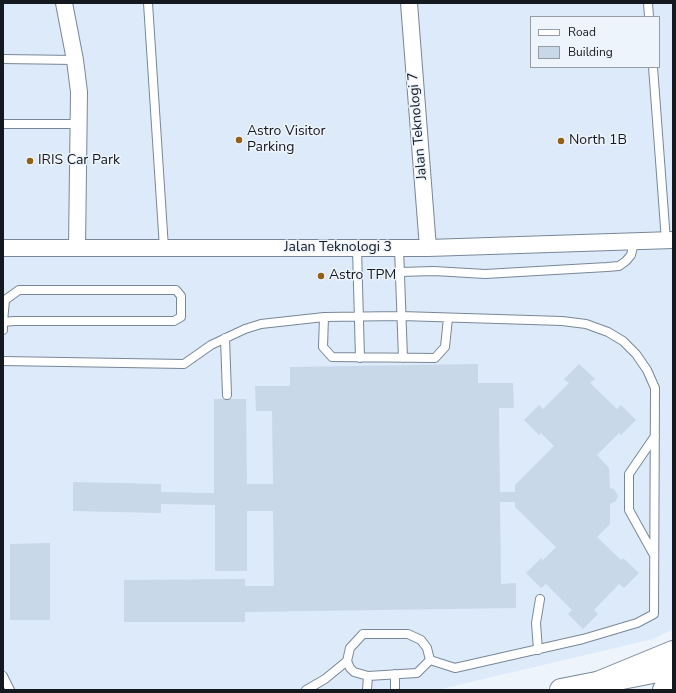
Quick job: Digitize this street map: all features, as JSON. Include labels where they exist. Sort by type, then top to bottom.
[{"type":"highway","points":[[600,682],[673,652]]},
{"type":"highway","points":[[562,690],[673,668]]},
{"type":"highway","points":[[664,690],[673,688]]},
{"type":"street","points":[[64,3],[75,60],[79,92],[80,124],[77,248]]},
{"type":"street","name":"Jalan Teknologi 7","points":[[409,3],[428,248]]},
{"type":"street","name":"Jalan Teknologi 3","points":[[3,248],[428,248],[670,241]]},
{"type":"lane","points":[[148,3],[164,248]]},
{"type":"lane","points":[[648,3],[649,16]]},
{"type":"lane","points":[[3,59],[75,60]]},
{"type":"lane","points":[[653,68],[670,241]]},
{"type":"lane","points":[[3,124],[80,124]]},
{"type":"lane","points":[[400,272],[434,271],[485,274],[550,269],[607,268],[619,266],[626,261],[631,255],[634,242]]},
{"type":"lane","points":[[357,248],[360,358]]},
{"type":"lane","points":[[399,248],[403,358]]},
{"type":"lane","points":[[3,322],[174,321],[181,318],[181,296],[176,290],[19,290],[5,300],[3,322],[3,330]]},
{"type":"lane","points":[[3,361],[184,364],[198,353],[225,338],[262,324],[324,318],[401,316],[562,321],[586,324],[608,332],[623,341],[636,354],[647,370],[655,388],[656,436],[654,614],[637,623],[615,630],[538,650],[455,668],[430,660]]},
{"type":"lane","points":[[324,318],[323,347],[332,357],[360,358],[434,358],[445,347],[448,318]]},
{"type":"lane","points":[[225,338],[227,396]]},
{"type":"lane","points":[[654,556],[629,510],[629,474],[656,436]]},
{"type":"lane","points":[[538,650],[536,623],[540,599]]},
{"type":"lane","points":[[363,634],[408,634],[421,640],[427,648],[430,660],[417,672],[368,676],[354,672],[350,668],[347,661],[350,648],[363,634]]},
{"type":"lane","points":[[306,690],[325,679],[347,661]]},
{"type":"lane","points":[[395,674],[395,690]]},
{"type":"lane","points":[[3,676],[10,690]]},
{"type":"lane","points":[[367,690],[368,676]]},
{"type":"shaded area","points":[[3,3],[673,3],[673,629],[653,639],[437,690],[3,690]]},
{"type":"building","points":[[478,364],[478,383],[513,383],[514,408],[499,408],[500,492],[515,492],[515,485],[554,446],[541,433],[539,435],[524,420],[539,405],[543,409],[569,383],[564,379],[579,364],[595,379],[590,383],[617,409],[621,405],[636,420],[621,435],[619,433],[597,455],[609,468],[610,488],[614,489],[618,496],[616,501],[610,504],[610,524],[597,537],[621,560],[623,558],[639,573],[624,588],[619,584],[594,610],[598,614],[583,629],[568,614],[572,610],[546,584],[541,588],[526,573],[541,558],[543,560],[556,547],[515,507],[515,502],[500,502],[501,584],[516,583],[516,608],[245,612],[245,622],[124,622],[124,580],[245,579],[245,586],[274,586],[273,511],[247,511],[247,571],[215,571],[215,505],[161,504],[161,513],[73,511],[73,482],[161,484],[161,492],[214,493],[214,399],[246,399],[247,484],[273,484],[272,411],[256,411],[255,386],[290,386],[290,367]]},
{"type":"building","points":[[50,543],[50,620],[10,620],[10,544]]},
{"type":"place","name":"Astro Visitor Parking","points":[[239,140]]},
{"type":"place","name":"North 1B","points":[[561,141]]},
{"type":"place","name":"IRIS Car Park","points":[[30,161]]},
{"type":"place","name":"Astro TPM","points":[[321,276]]}]
